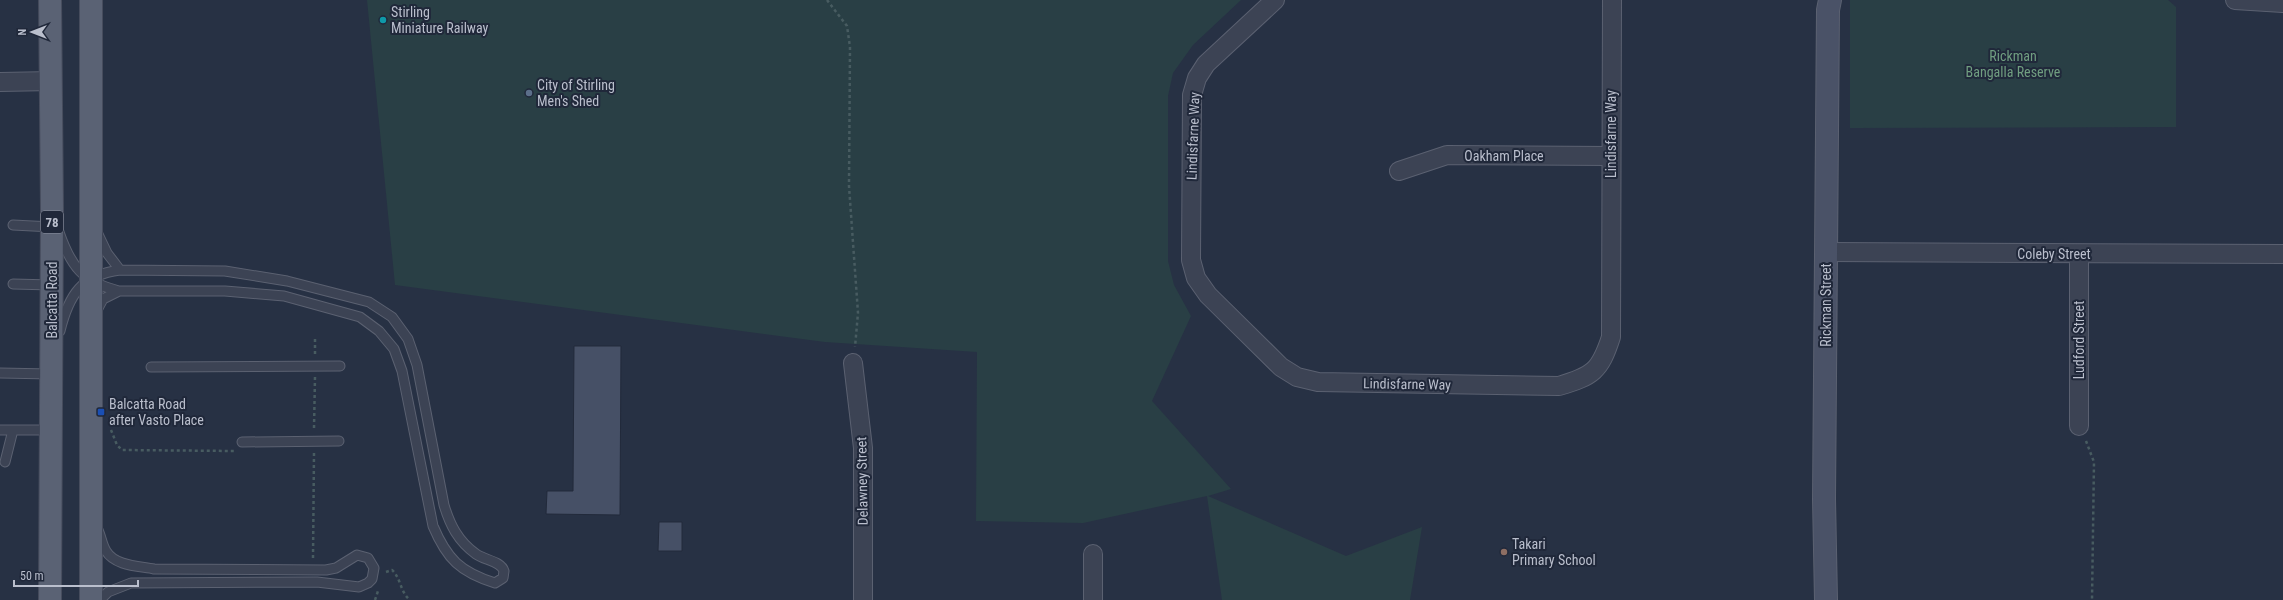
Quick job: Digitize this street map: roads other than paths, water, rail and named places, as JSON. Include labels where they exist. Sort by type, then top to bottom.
[{"type":"main road","name":"Balcatta Road","points":[[50,0],[52,81],[50,600]]},
{"type":"main road","points":[[91,0],[91,600]]},
{"type":"street","name":"Lindisfarne Way","points":[[1275,0],[1206,64],[1197,78],[1192,95],[1191,260],[1196,278],[1208,295],[1281,367],[1297,377],[1318,382],[1559,386],[1585,378],[1604,358],[1611,336],[1612,0]]},
{"type":"street","points":[[2235,0],[2283,3]]},
{"type":"street","name":"Rickman Street","points":[[1826,600],[1828,3]]},
{"type":"street","points":[[0,82],[52,81]]},
{"type":"street","name":"Oakham Place","points":[[1399,171],[1447,155],[1611,156]]},
{"type":"street","name":"Coleby Street","points":[[1826,252],[2283,254]]},
{"type":"street","name":"Ludford Street","points":[[2079,254],[2079,426]]},
{"type":"street","name":"Delawney Street","points":[[853,363],[863,448],[863,600]]},
{"type":"street","points":[[1093,554],[1093,600]]},
{"type":"lane","points":[[0,373],[51,368],[69,302],[75,292],[91,279],[120,270],[225,271],[287,281],[369,302],[392,317],[408,339],[417,365],[444,505],[450,525],[461,542],[476,555],[501,566],[504,571],[503,578],[495,582],[474,576],[455,564],[441,547],[433,526],[402,371],[394,349],[379,331],[360,317],[284,296],[225,291],[119,291],[103,287],[91,279],[77,270],[69,259],[52,219],[13,226]]},
{"type":"lane","points":[[92,220],[107,253],[120,270]]},
{"type":"lane","points":[[13,284],[52,284]]},
{"type":"lane","points":[[92,319],[103,300],[119,291]]},
{"type":"lane","points":[[151,367],[340,366]]},
{"type":"lane","points":[[0,430],[51,430]]},
{"type":"lane","points":[[5,462],[12,430]]},
{"type":"lane","points":[[242,446],[339,441]]},
{"type":"lane","points":[[91,509],[106,551],[114,559],[129,565],[154,569],[314,570],[336,568],[357,555],[364,556],[371,562],[374,574],[368,583],[359,586],[317,582],[131,582],[108,592],[100,600]]},
{"type":"place","name":"Stirling Miniature Railway","points":[[383,20]]},
{"type":"place","name":"City of Stirling Men's Shed","points":[[529,93]]},
{"type":"place","name":"Balcatta Road after Vasto Place","points":[[101,412]]},
{"type":"place","name":"Takari Primary School","points":[[1504,552]]},
{"type":"park label","name":"Rickman Bangalla Reserve","points":[[2013,64]]}]
